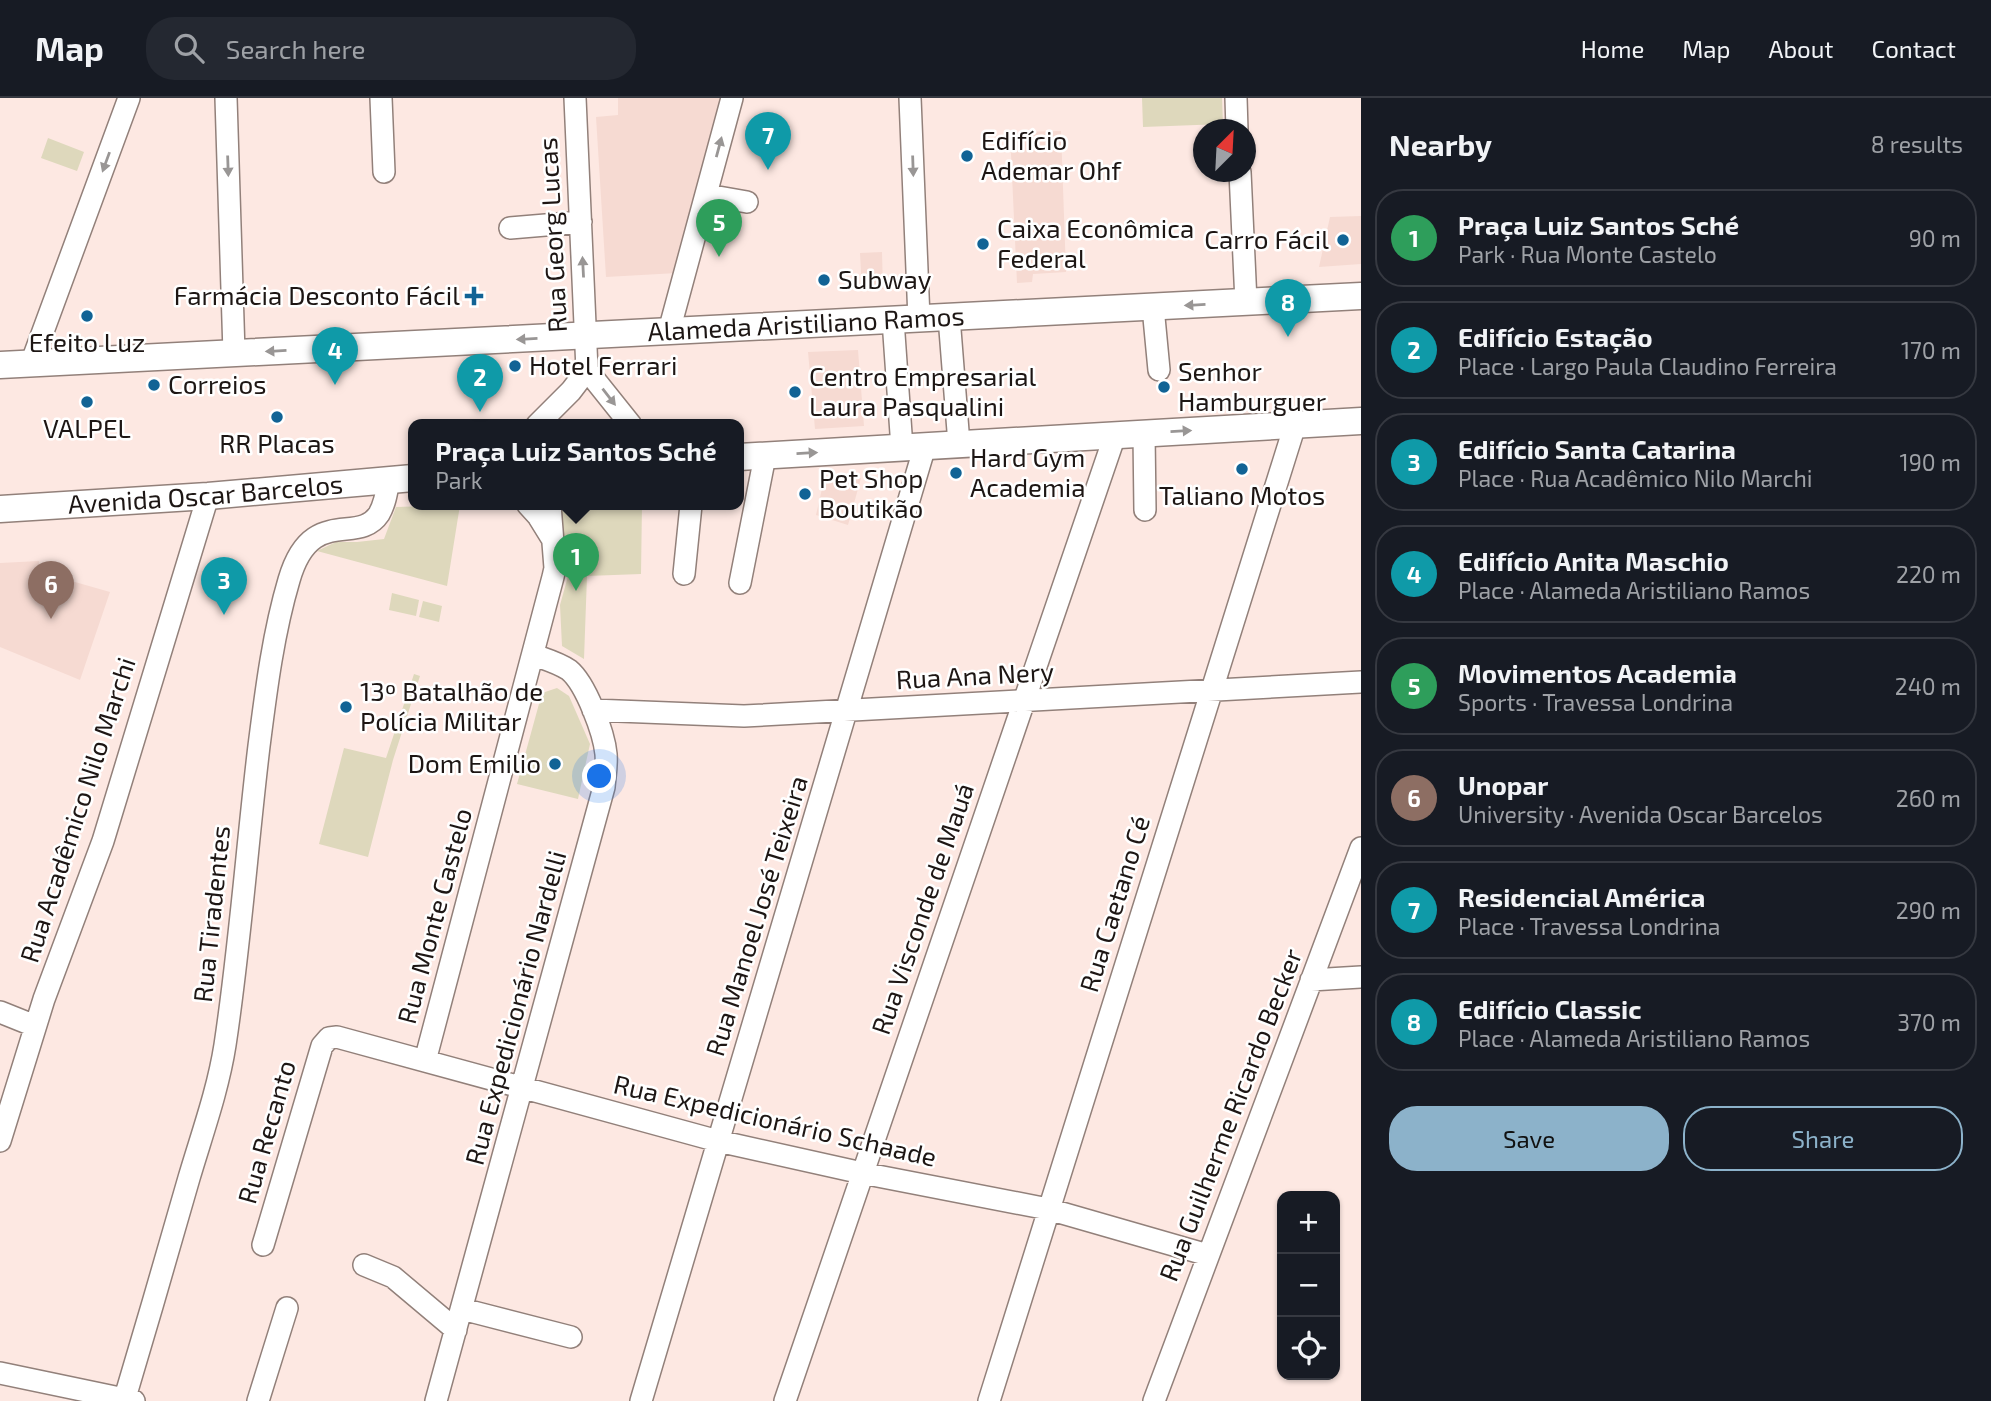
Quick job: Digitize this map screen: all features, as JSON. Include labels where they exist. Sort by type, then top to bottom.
[{"type":"main road","name":"Alameda Aristiliano Ramos","points":[[0,365],[1361,296]]},
{"type":"main road","points":[[752,456],[1361,421]]},
{"type":"main road","name":"Avenida Oscar Barcelos","points":[[0,509],[208,496],[401,479]]},
{"type":"street","points":[[31,364],[129,98]]},
{"type":"street","points":[[226,98],[234,354]]},
{"type":"street","points":[[381,98],[384,172]]},
{"type":"street","name":"Rua Georg Lucas","points":[[575,98],[587,370]]},
{"type":"street","points":[[670,331],[732,98]]},
{"type":"street","points":[[910,98],[906,319],[913,447]]},
{"type":"street","points":[[1236,98],[1237,119]]},
{"type":"street","points":[[1240,182],[1246,302]]},
{"type":"street","points":[[707,195],[747,202]]},
{"type":"street","points":[[510,228],[580,222]]},
{"type":"street","points":[[1153,307],[1159,370]]},
{"type":"street","points":[[949,317],[959,444]]},
{"type":"street","points":[[544,419],[587,370],[626,419]]},
{"type":"street","name":"Rua Caetano Cé","points":[[989,1401],[1295,425]]},
{"type":"street","points":[[1144,434],[1145,510]]},
{"type":"street","name":"Rua Visconde de Mauá","points":[[785,1401],[1115,435]]},
{"type":"street","name":"Rua Manoel José Teixeira","points":[[641,1401],[847,711],[913,447]]},
{"type":"street","points":[[740,583],[752,456]]},
{"type":"street","name":"Rua Tiradentes","points":[[128,1400],[225,1048],[262,717],[289,581],[304,545],[316,536],[339,528],[370,523],[378,516],[401,479]]},
{"type":"street","name":"Rua Acadêmico Nilo Marchi","points":[[0,1141],[35,1026],[100,850],[208,496]]},
{"type":"street","points":[[533,510],[552,540]]},
{"type":"street","name":"Rua Monte Castelo","points":[[425,1061],[555,568],[550,510]]},
{"type":"street","points":[[684,574],[690,510]]},
{"type":"street","name":"Rua Expedicionário Nardelli","points":[[436,1401],[604,787],[606,754],[593,710],[570,671],[534,655]]},
{"type":"street","name":"Rua Ana Nery","points":[[593,710],[744,716],[1361,682]]},
{"type":"street","name":"Rua Guilherme Ricardo Becker","points":[[1154,1401],[1361,848]]},
{"type":"street","points":[[1311,980],[1361,977]]},
{"type":"street","points":[[0,1012],[35,1026]]},
{"type":"street","name":"Rua Expedicionário Schaade","points":[[329,1038],[337,1037],[718,1140],[862,1173],[1048,1209],[1208,1255]]},
{"type":"street","name":"Rua Recanto","points":[[263,1245],[322,1046],[329,1038]]},
{"type":"street","points":[[364,1265],[393,1278],[456,1330]]},
{"type":"street","points":[[258,1401],[287,1308]]},
{"type":"street","points":[[462,1309],[571,1337]]},
{"type":"street","points":[[0,1373],[128,1400]]},
{"type":"shaded area","points":[[618,98],[727,98],[677,273],[606,277],[596,117],[618,115]]},
{"type":"shaded area","points":[[1142,98],[1222,98],[1223,119],[1193,119],[1193,125],[1143,127]]},
{"type":"shaded area","points":[[1061,131],[1066,272],[1033,274],[1032,282],[1017,283],[1010,132]]},
{"type":"shaded area","points":[[48,138],[84,152],[77,171],[41,158]]},
{"type":"shaded area","name":"Carro Fácil","points":[[1361,216],[1361,264],[1319,267],[1330,217]]},
{"type":"shaded area","points":[[882,252],[883,289],[862,290],[860,253]]},
{"type":"shaded area","points":[[858,350],[864,426],[815,429],[808,352]]},
{"type":"shaded area","points":[[861,478],[848,525],[816,515],[824,480]]},
{"type":"shaded area","points":[[396,507],[408,507],[408,510],[459,510],[447,586],[317,551],[336,542],[384,539]]},
{"type":"shaded area","points":[[559,510],[642,510],[641,574],[587,576],[584,659],[562,646],[560,605],[570,569]]},
{"type":"shaded area","points":[[39,561],[40,572],[110,592],[80,680],[0,647],[0,563]]},
{"type":"shaded area","points":[[392,593],[419,600],[416,616],[389,610]]},
{"type":"shaded area","points":[[423,601],[442,606],[439,622],[419,617]]},
{"type":"shaded area","points":[[414,674],[420,676],[393,760],[368,857],[319,844],[344,748],[386,758]]},
{"type":"shaded area","points":[[557,688],[569,696],[590,744],[578,799],[517,784],[542,693]]},
{"type":"place","name":"Edifício Ademar Ohf","points":[[967,156]]},
{"type":"place","name":"Residencial América","points":[[768,170]]},
{"type":"place","name":"Carro Fácil","points":[[1343,240]]},
{"type":"place","name":"Caixa Econômica Federal","points":[[983,244]]},
{"type":"place","name":"Movimentos Academia","points":[[719,257]]},
{"type":"place","name":"Subway","points":[[824,280]]},
{"type":"place","name":"Farmácia Desconto Fácil","points":[[474,296]]},
{"type":"place","name":"Efeito Luz","points":[[87,316]]},
{"type":"place","name":"Edifício Classic","points":[[1288,337]]},
{"type":"place","name":"Hotel Ferrari","points":[[515,366]]},
{"type":"place","name":"Correios","points":[[154,385]]},
{"type":"place","name":"Edifício Anita Maschio","points":[[335,385]]},
{"type":"place","name":"Senhor Hamburguer","points":[[1164,387]]},
{"type":"place","name":"Centro Empresarial Laura Pasqualini","points":[[795,392]]},
{"type":"place","name":"VALPEL","points":[[87,402]]},
{"type":"place","name":"Edifício Estação","points":[[480,412]]},
{"type":"place","name":"RR Placas","points":[[277,417]]},
{"type":"place","name":"Taliano Motos","points":[[1242,469]]},
{"type":"place","name":"Hard Gym Academia","points":[[956,473]]},
{"type":"place","name":"Pet Shop Boutikão","points":[[805,494]]},
{"type":"place","name":"Praça Luiz Santos Sché","points":[[576,591]]},
{"type":"place","name":"Edifício Santa Catarina","points":[[224,615]]},
{"type":"place","name":"Unopar","points":[[51,619]]},
{"type":"place","name":"13º Batalhão de Polícia Militar","points":[[346,707]]},
{"type":"place","name":"Dom Emilio","points":[[555,764]]}]
